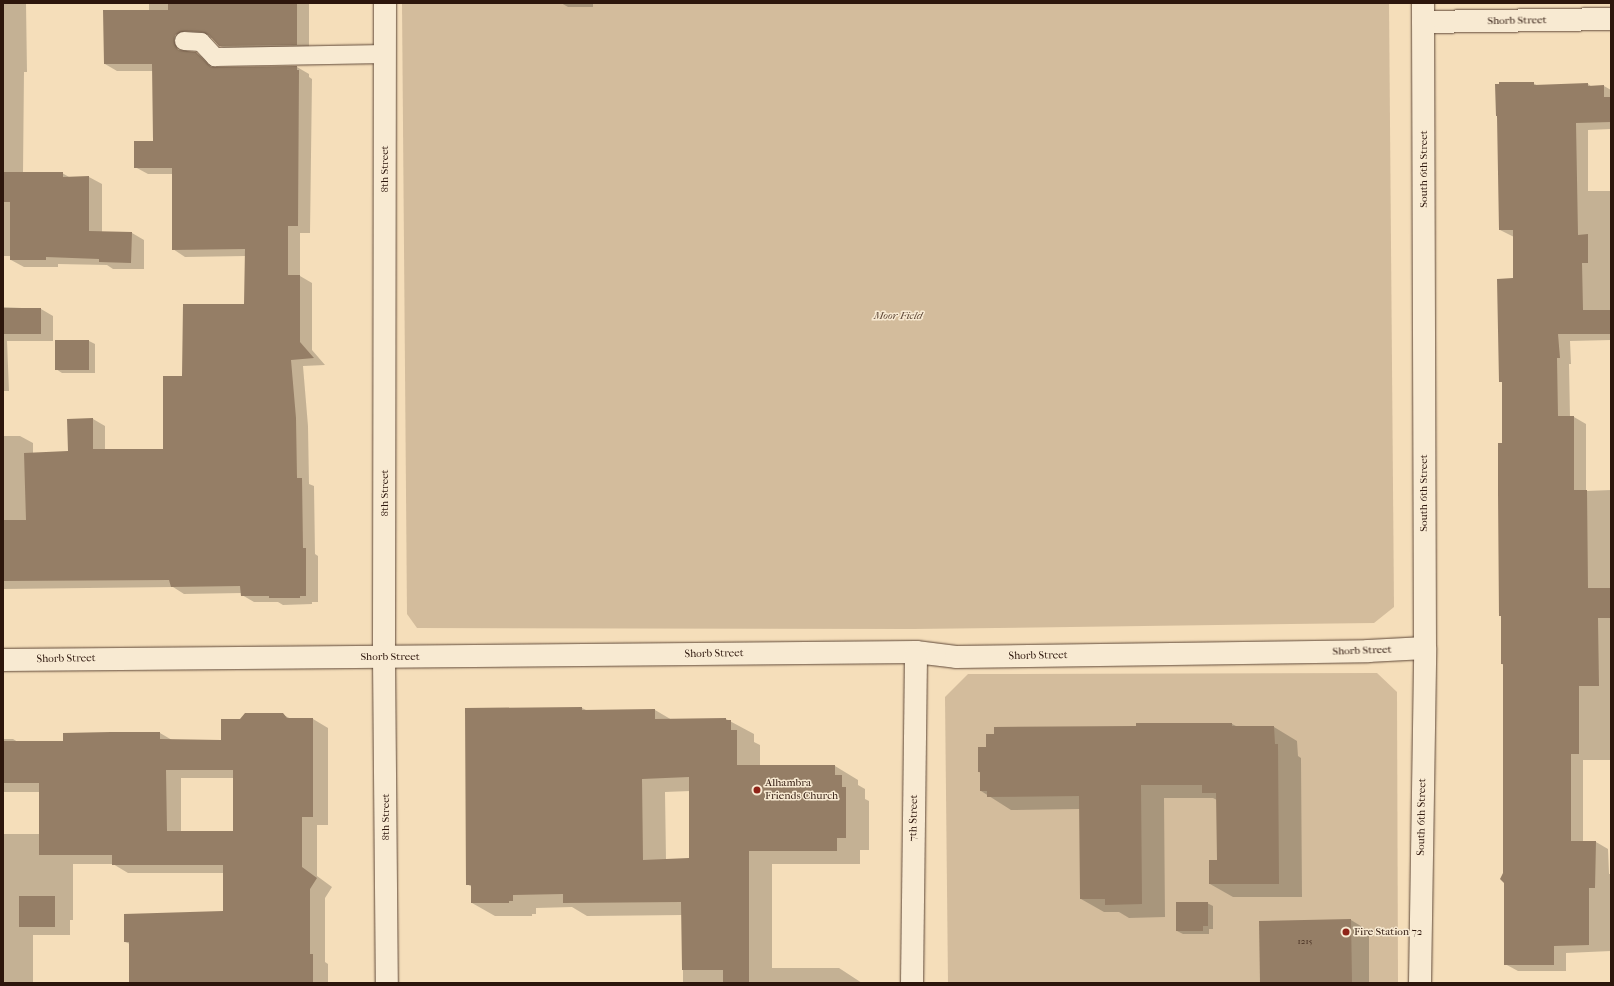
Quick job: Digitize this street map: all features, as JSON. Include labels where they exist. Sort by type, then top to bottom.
[{"type":"street","name":"8th Street","points":[[385,3],[384,658],[387,983]]},
{"type":"street","name":"Shorb Street","points":[[1423,12],[1611,20]]},
{"type":"street","name":"South 6th Street","points":[[1420,983],[1424,648],[1423,12]]},
{"type":"street","name":"Shorb Street","points":[[3,660],[337,656],[384,658],[916,652],[956,657],[1368,651],[1424,648]]},
{"type":"street","name":"7th Street","points":[[912,983],[916,652]]},
{"type":"lane","points":[[184,41],[201,42],[215,57],[385,54]]},
{"type":"green space","name":"Moor Field","points":[[402,3],[1389,3],[1394,607],[1374,623],[913,629],[417,628],[407,614]]},
{"type":"green space","points":[[1377,673],[1397,692],[1398,983],[948,983],[945,697],[968,674]]},
{"type":"building","points":[[168,3],[297,3],[297,45],[219,46],[209,35],[202,32],[185,31],[175,35],[174,41],[178,50],[196,52],[211,67],[297,66],[297,70],[299,70],[298,226],[288,226],[288,275],[300,275],[300,342],[314,358],[291,360],[296,418],[297,478],[302,478],[303,548],[306,548],[306,596],[300,596],[300,598],[241,596],[240,586],[171,587],[169,580],[3,581],[3,520],[26,520],[24,453],[68,451],[67,419],[93,418],[93,449],[163,449],[163,376],[182,376],[183,304],[244,304],[245,249],[172,250],[172,168],[134,168],[134,141],[153,141],[152,64],[104,64],[103,10],[168,10]]},
{"type":"building","points":[[1499,82],[1534,82],[1534,85],[1588,83],[1588,86],[1604,85],[1604,97],[1611,97],[1611,122],[1576,123],[1578,235],[1588,234],[1588,263],[1582,263],[1583,310],[1611,310],[1611,334],[1558,334],[1560,358],[1557,358],[1558,416],[1574,416],[1574,490],[1587,490],[1588,588],[1611,588],[1611,618],[1598,618],[1599,686],[1579,686],[1579,754],[1571,754],[1571,841],[1596,841],[1595,888],[1589,888],[1589,945],[1554,946],[1554,965],[1504,965],[1504,883],[1500,879],[1503,873],[1503,664],[1501,664],[1501,616],[1499,616],[1498,492],[1498,443],[1502,443],[1502,382],[1499,382],[1497,279],[1513,278],[1513,230],[1499,230],[1495,84],[1499,84]]},
{"type":"building","points":[[3,172],[63,172],[63,177],[89,176],[89,231],[132,232],[131,263],[99,262],[99,259],[46,257],[46,260],[10,260],[10,202],[3,202]]},
{"type":"building","points":[[3,308],[41,308],[41,334],[3,334]]},
{"type":"building","points":[[55,340],[89,340],[89,370],[55,370]]},
{"type":"building","points":[[582,707],[582,710],[655,709],[655,719],[726,718],[726,720],[731,720],[731,730],[737,730],[737,765],[835,765],[835,775],[842,775],[842,787],[846,787],[846,838],[837,838],[837,851],[749,851],[749,983],[723,983],[723,970],[682,970],[681,902],[563,903],[563,894],[513,895],[513,901],[509,901],[509,903],[471,903],[471,885],[466,885],[465,708]],"holes":[[[689,777],[689,858],[643,860],[642,779]]]},
{"type":"building","points":[[245,713],[283,713],[287,718],[313,718],[313,817],[302,817],[302,867],[317,878],[310,889],[310,954],[313,954],[313,983],[129,983],[129,942],[124,942],[124,914],[223,911],[223,865],[112,865],[112,855],[39,855],[39,783],[3,783],[3,741],[63,741],[63,733],[111,732],[160,732],[160,739],[221,740],[221,719],[240,719]],"holes":[[[166,770],[233,770],[233,831],[167,831]]]},
{"type":"building","points":[[1136,723],[1232,723],[1232,726],[1274,726],[1275,744],[1278,744],[1279,884],[1209,884],[1209,860],[1217,860],[1216,793],[1202,793],[1202,785],[1141,785],[1142,904],[1105,905],[1105,899],[1080,899],[1079,796],[987,797],[987,791],[980,791],[978,747],[986,747],[986,734],[994,734],[994,727],[1136,726]]},
{"type":"building","points":[[19,896],[55,896],[55,927],[19,927]]},
{"type":"building","points":[[1176,902],[1208,902],[1208,926],[1203,926],[1203,931],[1176,931]]},
{"type":"building","points":[[1351,919],[1352,983],[1260,983],[1259,921]]},
{"type":"place","name":"Alhambra Friends Church","points":[[757,790]]},
{"type":"place","name":"Fire Station 72","points":[[1346,932]]}]
